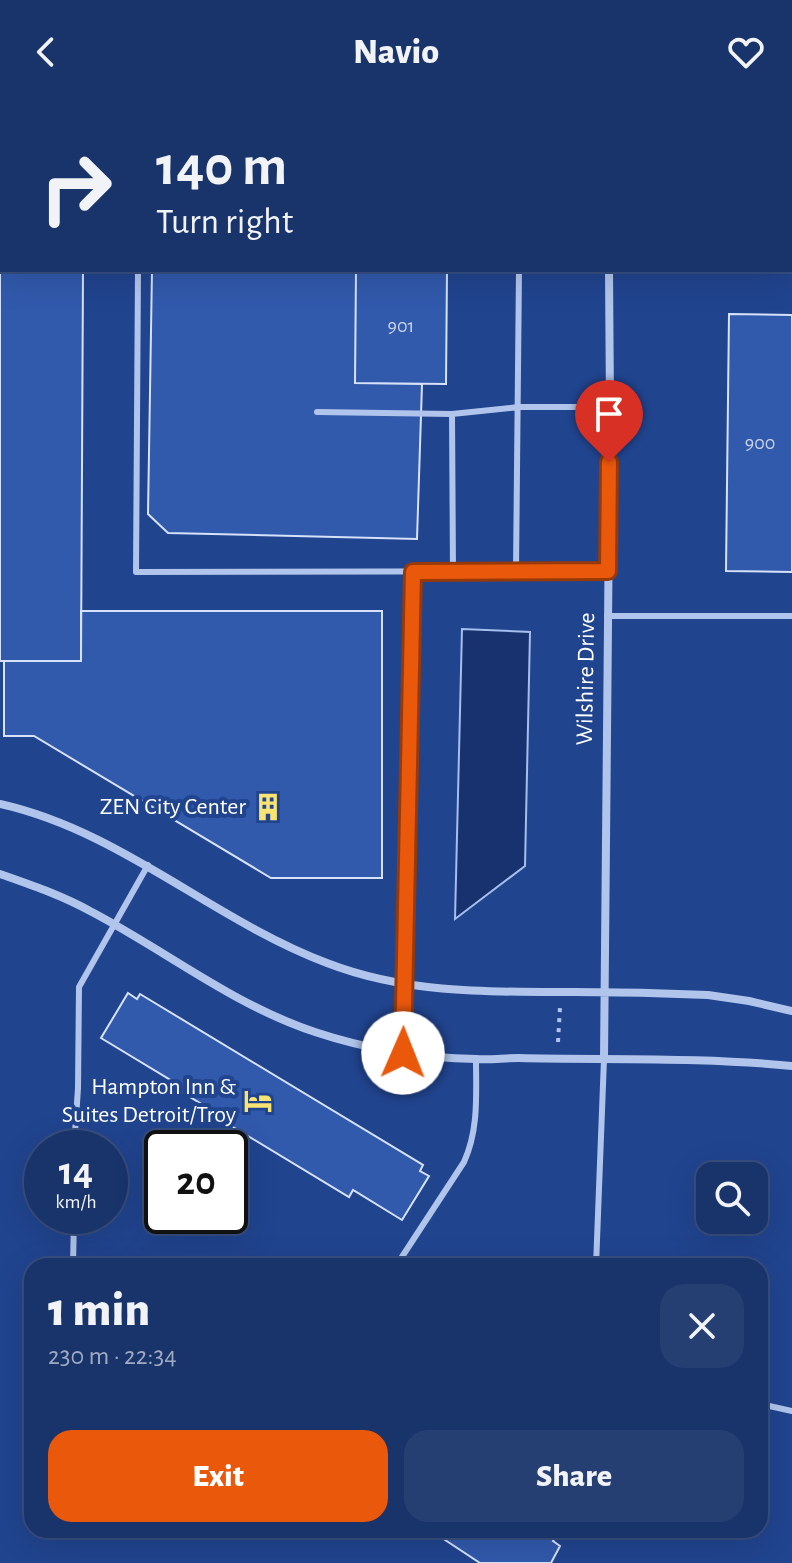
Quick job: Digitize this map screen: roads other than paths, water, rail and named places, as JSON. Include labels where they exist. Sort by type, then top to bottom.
[{"type":"street","name":"Wilshire Drive","points":[[604,1059],[609,272]]},
{"type":"street","points":[[0,804],[58,822],[102,841],[272,939],[373,978],[449,990],[507,993],[708,995],[792,1011]]},
{"type":"street","points":[[0,874],[44,890],[114,925],[273,1015],[313,1031],[403,1053],[476,1059],[744,1062],[792,1066]]},
{"type":"lane","points":[[138,272],[136,572],[608,571]]},
{"type":"lane","points":[[516,570],[519,272]]},
{"type":"lane","points":[[317,412],[452,414],[519,407],[610,407]]},
{"type":"lane","points":[[452,414],[453,572]]},
{"type":"lane","points":[[403,1053],[413,572]]},
{"type":"lane","points":[[607,616],[792,616]]},
{"type":"lane","points":[[75,1130],[79,987],[148,865]]},
{"type":"lane","points":[[401,1258],[464,1162],[471,1146],[476,1059]]},
{"type":"lane","points":[[596,1258],[604,1059]]},
{"type":"lane","points":[[73,1258],[74,1234]]},
{"type":"lane","points":[[768,1406],[792,1411]]},
{"type":"water","points":[[462,629],[530,632],[525,866],[455,919]]},
{"type":"place","name":"ZEN City Center","points":[[268,807]]},
{"type":"place","name":"Hampton Inn & Suites Detroit/Troy","points":[[258,1101]]}]
